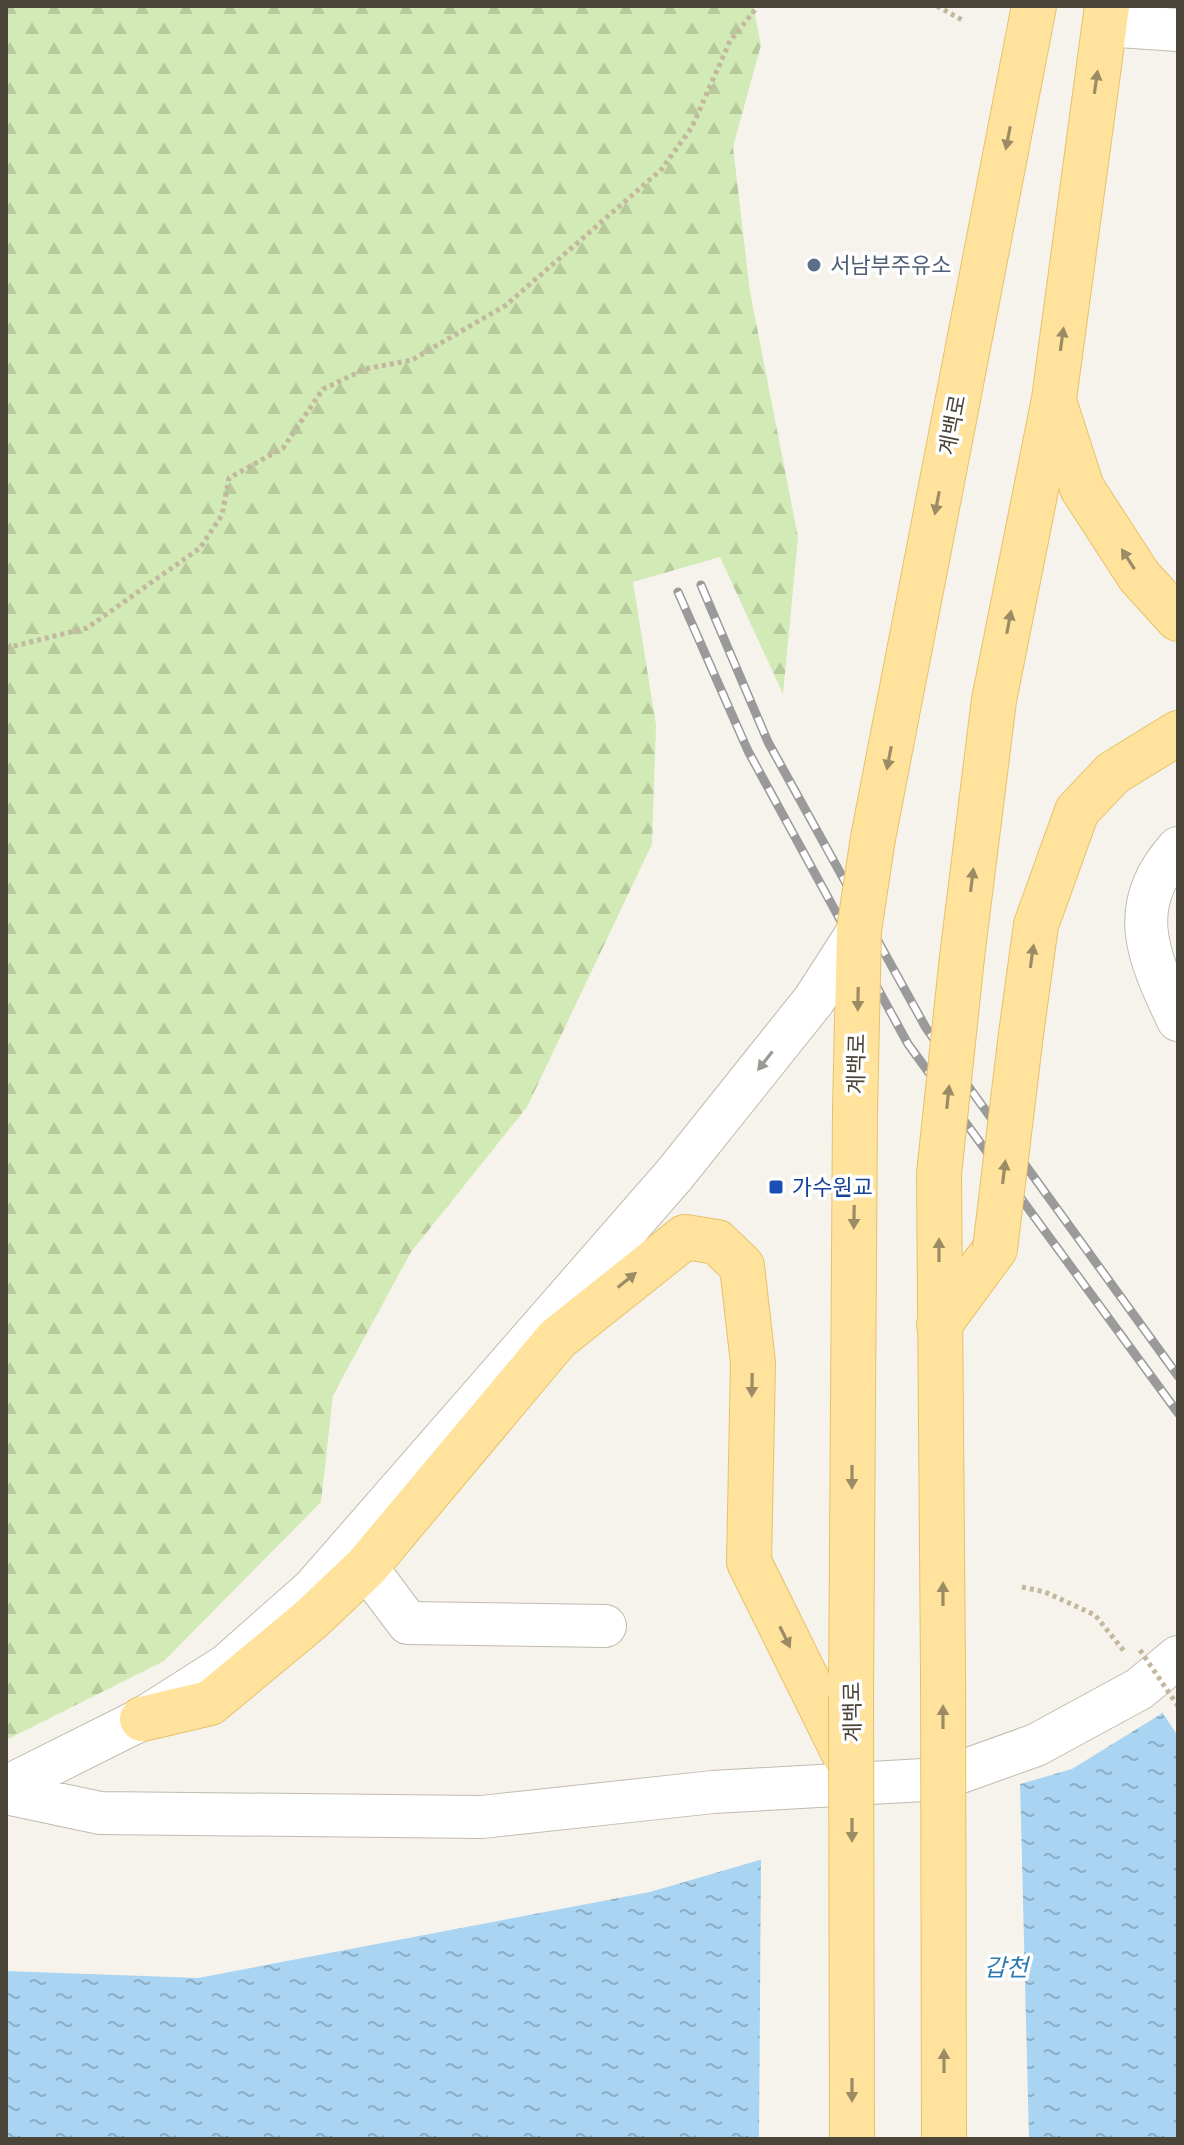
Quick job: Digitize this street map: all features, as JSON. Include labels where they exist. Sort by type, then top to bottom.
[{"type":"main road","name":"계백로","points":[[852,2139],[852,1770],[835,1701],[859,930],[873,838],[1034,6]]},
{"type":"main road","points":[[944,2139],[939,1174],[994,700],[1054,399],[1105,16]]},
{"type":"main road","points":[[1054,399],[1082,488],[1139,576],[1178,619]]},
{"type":"main road","points":[[939,1325],[995,1249],[1036,925],[1077,811],[1113,773],[1178,733]]},
{"type":"main road","points":[[142,1719],[210,1703],[310,1620],[366,1567],[557,1339],[685,1237],[717,1242],[742,1266],[753,1363],[749,1562],[835,1701]]},
{"type":"street","points":[[1105,16],[1178,30]]},
{"type":"street","points":[[1178,848],[1155,886],[1143,925],[1152,964],[1178,1020]]},
{"type":"street","points":[[6,1790],[142,1719],[227,1665],[313,1589],[675,1174],[814,1000],[859,930]]},
{"type":"street","points":[[366,1567],[408,1623],[605,1626]]},
{"type":"street","points":[[6,1790],[100,1813],[482,1817],[713,1792],[941,1779],[1036,1745],[1139,1689],[1159,1654]]},
{"type":"path","points":[[6,648],[87,628],[200,548],[222,515],[229,478],[283,448],[323,389],[365,369],[412,360],[506,305],[661,170],[692,127],[730,41],[758,6]]},
{"type":"path","points":[[937,6],[964,21]]},
{"type":"path","points":[[1022,1587],[1045,1592],[1095,1615],[1129,1657]]},
{"type":"path","points":[[1159,1654],[1178,1706]]},
{"type":"green space","points":[[6,6],[753,6],[761,45],[733,147],[750,292],[798,537],[783,694],[720,557],[633,582],[656,725],[652,844],[527,1107],[411,1252],[333,1395],[321,1502],[164,1661],[6,1740]]},
{"type":"water","name":"갑천","points":[[1178,1691],[1178,2139],[6,2139],[6,1971],[198,1978],[650,1892],[1072,1769],[1161,1714]]},
{"type":"pier","points":[[1178,1689],[1178,1736],[1160,1709]]},
{"type":"pier","points":[[1020,1780],[1029,2139],[759,2139],[761,1856]]},
{"type":"railway","points":[[701,585],[768,742],[926,1028],[1178,1376]]},
{"type":"railway","points":[[678,592],[748,751],[908,1044],[1178,1413]]},
{"type":"place","name":"서남부주유소","points":[[814,265]]},
{"type":"place","name":"가수원교","points":[[776,1187]]}]
